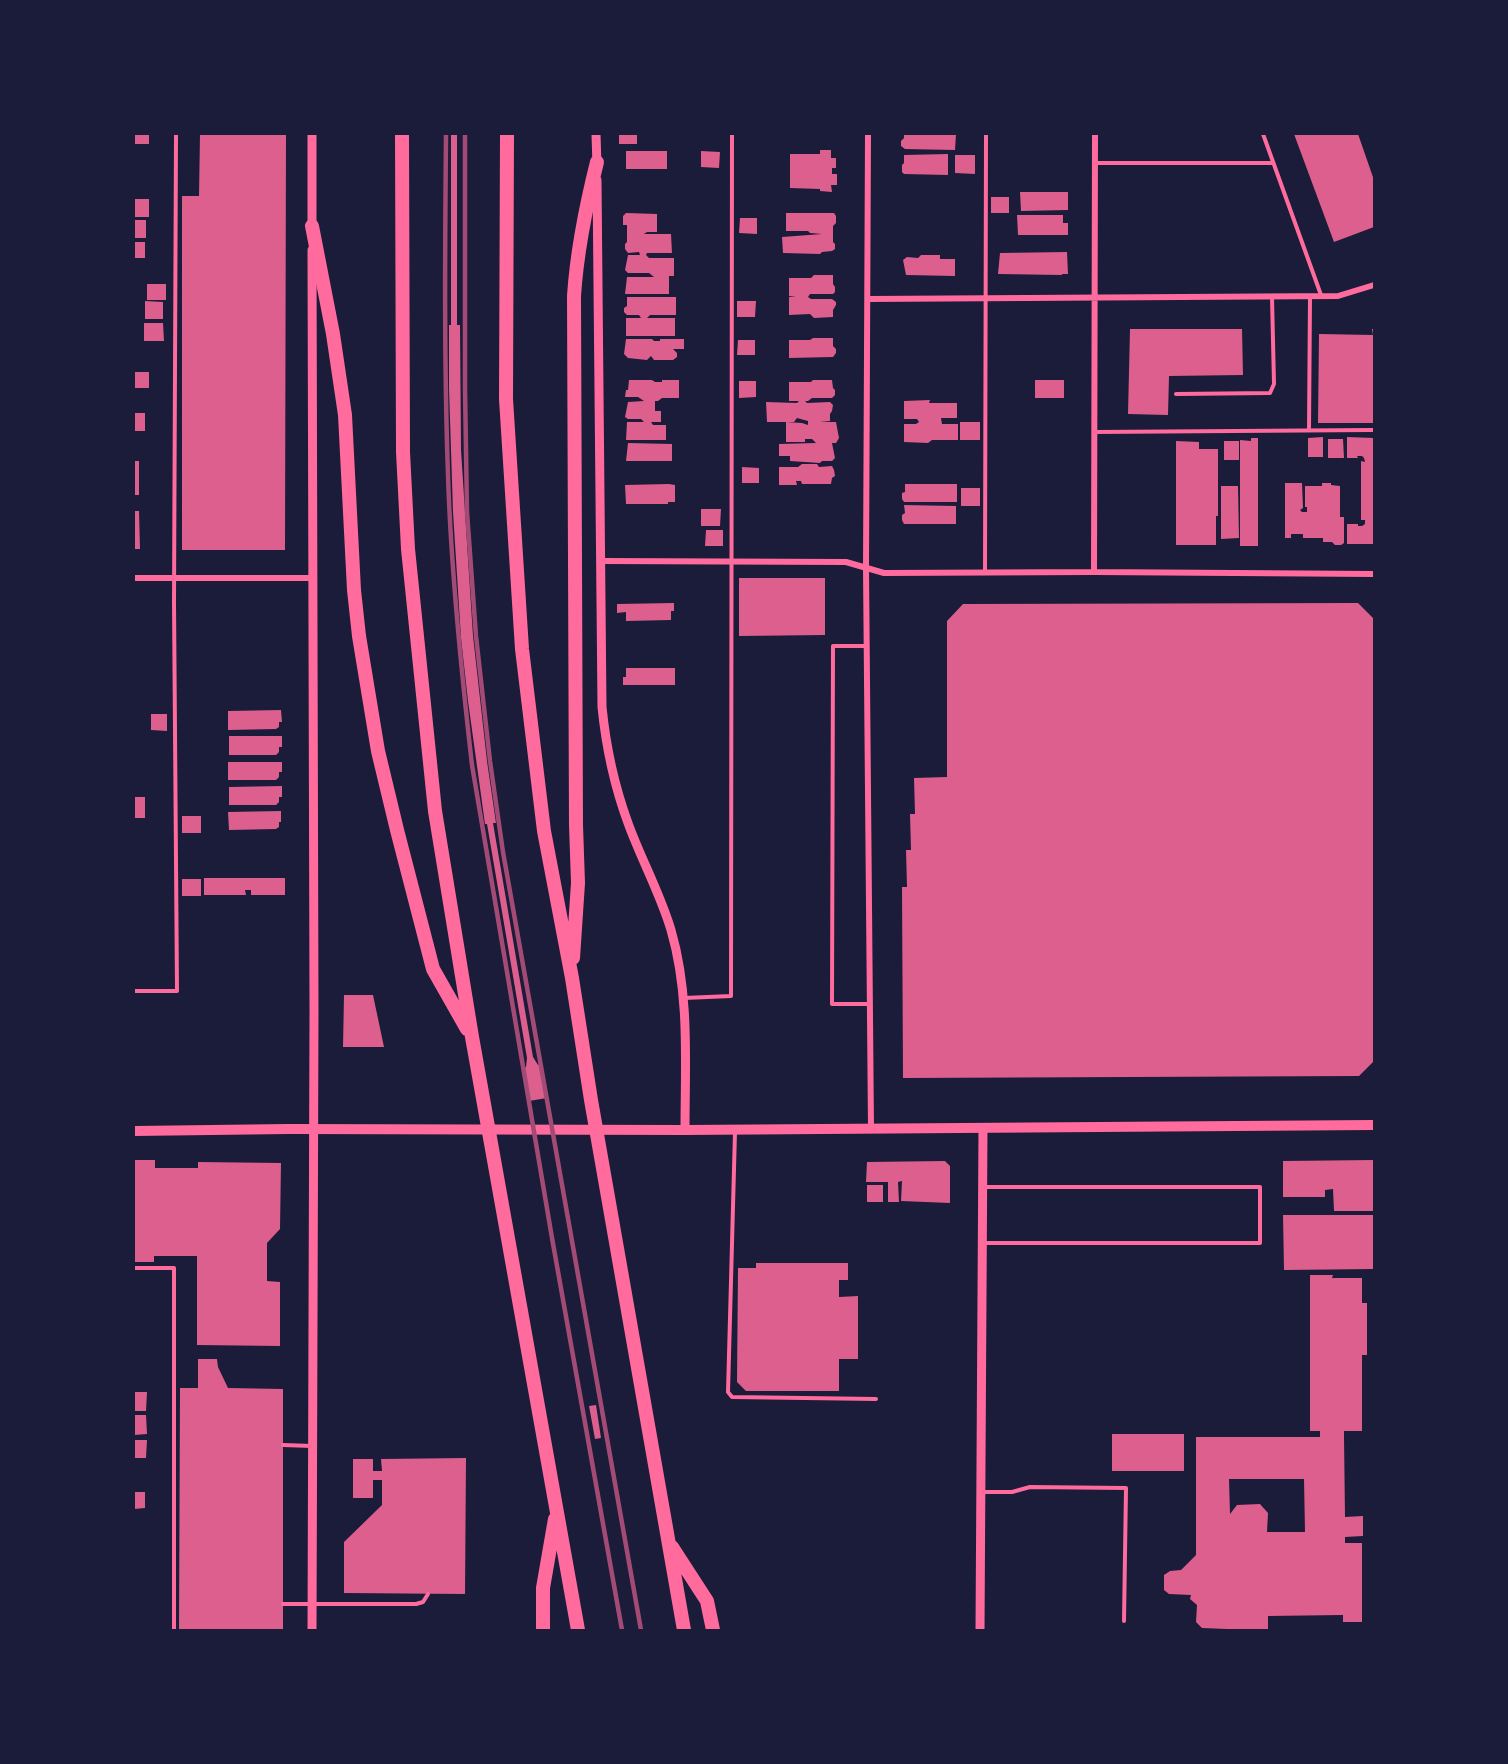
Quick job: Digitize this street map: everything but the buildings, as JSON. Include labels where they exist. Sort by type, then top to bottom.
[{"type":"highway","points":[[402,134],[403,452],[408,549],[435,811],[472,1037],[578,1630]]},
{"type":"highway","points":[[507,134],[506,399],[522,649],[544,831],[572,978],[591,1100],[684,1630]]},
{"type":"highway","points":[[572,978],[578,883],[574,296],[580,238],[597,162]]},
{"type":"highway","points":[[312,226],[333,334],[345,415],[357,625],[378,751],[433,969],[472,1037]]},
{"type":"highway","points":[[543,1630],[543,1588],[556,1508]]},
{"type":"highway","points":[[668,1541],[707,1601],[713,1630]]},
{"type":"main road","points":[[134,1131],[735,1130],[1374,1125]]},
{"type":"street","points":[[312,134],[314,1000],[312,1630]]},
{"type":"street","points":[[596,134],[602,707],[605,738],[613,775],[628,823],[662,902],[671,930],[684,998],[685,1130]]},
{"type":"street","points":[[868,134],[866,568],[871,1129]]},
{"type":"street","points":[[1094,572],[1095,134]]},
{"type":"street","points":[[868,299],[1338,296],[1374,285]]},
{"type":"street","points":[[602,561],[846,562],[884,573],[1374,574]]},
{"type":"street","points":[[134,578],[312,578]]},
{"type":"street","points":[[980,1630],[982,1128]]},
{"type":"lane","points":[[134,991],[177,991],[174,578],[176,134]]},
{"type":"lane","points":[[684,998],[731,996],[732,134]]},
{"type":"lane","points":[[985,572],[986,134]]},
{"type":"lane","points":[[1263,134],[1321,296]]},
{"type":"lane","points":[[1095,163],[1273,163]]},
{"type":"lane","points":[[1176,394],[1270,393],[1275,384],[1272,296]]},
{"type":"lane","points":[[1309,430],[1310,296]]},
{"type":"lane","points":[[1094,432],[1374,429]]},
{"type":"lane","points":[[867,646],[833,646],[832,1004],[869,1004]]},
{"type":"lane","points":[[735,1130],[728,1392],[732,1397],[876,1399]]},
{"type":"lane","points":[[982,1187],[1260,1187],[1260,1243],[982,1243]]},
{"type":"lane","points":[[134,1268],[174,1268],[174,1630]]},
{"type":"lane","points":[[283,1445],[312,1446]]},
{"type":"lane","points":[[981,1492],[1012,1492],[1030,1487],[1126,1488],[1124,1621]]},
{"type":"lane","points":[[283,1604],[416,1604],[423,1602],[428,1594]]},
{"type":"railway","points":[[446,134],[445,347],[449,511],[457,620],[472,765],[552,1238],[622,1630]]},
{"type":"railway","points":[[465,134],[467,512],[476,636],[490,761],[503,852],[641,1630]]}]
